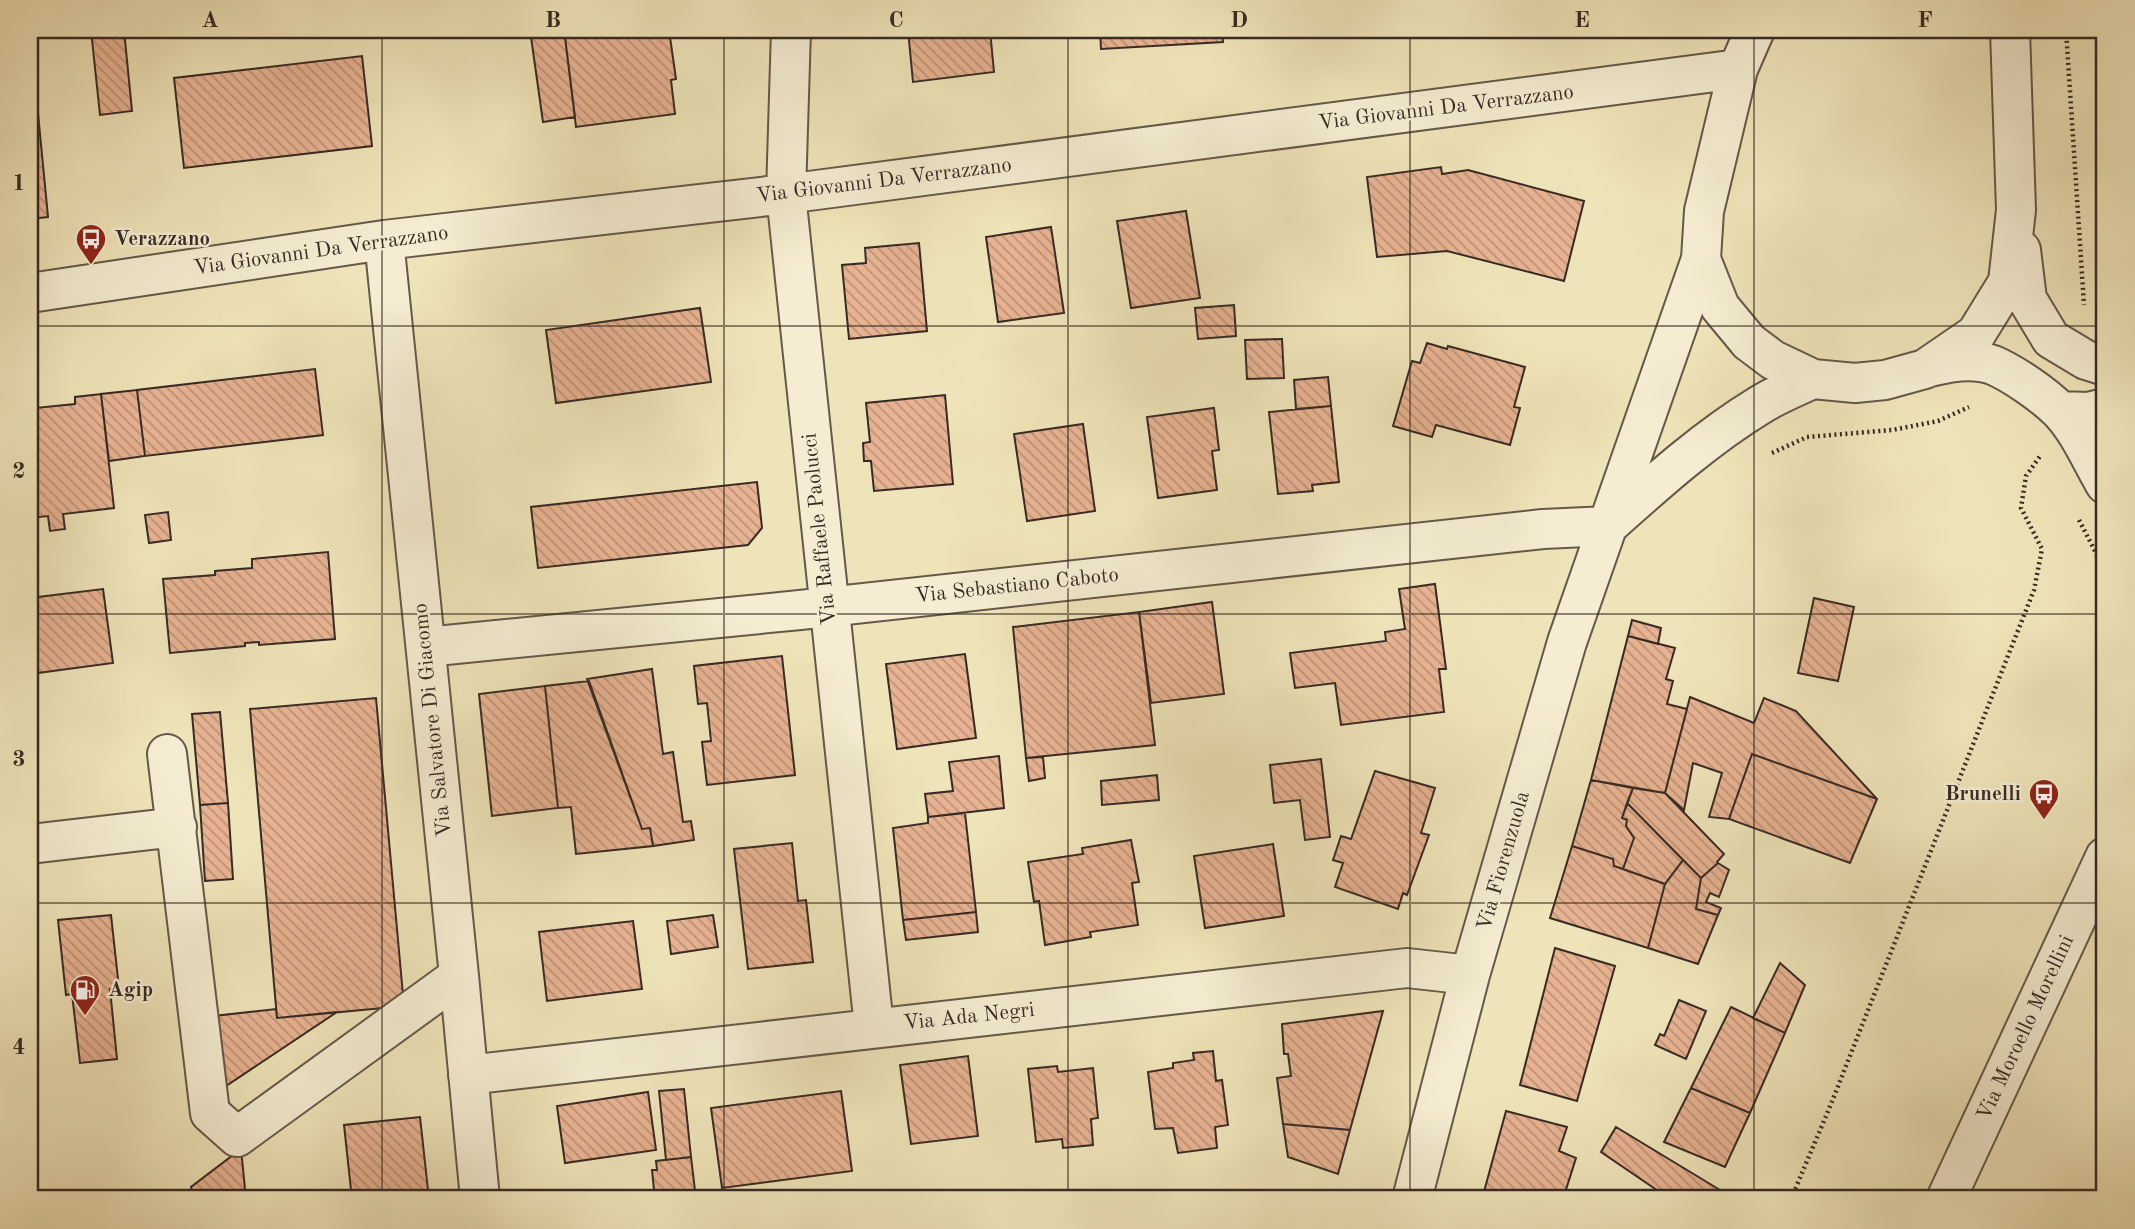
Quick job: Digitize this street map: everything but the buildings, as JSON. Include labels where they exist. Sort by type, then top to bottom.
[{"type":"street","name":"Via Raffaele Paolucci","points":[[791,30],[786,194],[874,1027]]},
{"type":"street","points":[[1755,30],[1738,69],[1704,211],[1702,259],[1720,307],[1749,342],[1773,360],[1813,379],[1855,383],[1885,380],[1952,361],[1992,364],[2026,384],[2060,411],[2105,484]]},
{"type":"street","points":[[2010,30],[2016,210],[2027,299],[2051,339],[2096,363]]},
{"type":"street","name":"Via Giovanni Da Verrazzano","points":[[30,293],[384,240],[786,194],[1738,69]]},
{"type":"street","points":[[1924,369],[1976,334],[2008,282],[2016,210]]},
{"type":"street","name":"Via Salvatore Di Giacomo","points":[[384,240],[480,1199]]},
{"type":"street","name":"Via Fiorenzuola","points":[[1412,1199],[1470,975],[1567,642],[1702,259]]},
{"type":"street","points":[[1608,526],[1666,473],[1720,431],[1762,403],[1813,379]]},
{"type":"street","points":[[2060,411],[2088,412],[2105,408]]},
{"type":"street","name":"Via Sebastiano Caboto","points":[[426,647],[828,607],[1543,529],[1608,526]]},
{"type":"street","points":[[167,754],[211,1113],[237,1137],[459,976]]},
{"type":"street","points":[[30,844],[177,827]]},
{"type":"street","name":"Via Moroello Morellini","points":[[1946,1199],[2105,857]]},
{"type":"street","name":"Via Ada Negri","points":[[468,1075],[1407,968],[1470,975]]},
{"type":"path","points":[[2066,30],[2082,302],[2088,312]]},
{"type":"path","points":[[1762,458],[1807,437],[1915,426],[1938,421],[1976,404]]},
{"type":"path","points":[[1791,1199],[2034,590],[2042,549],[2021,508],[2026,476],[2043,452],[2049,463]]},
{"type":"path","points":[[2078,519],[2096,553],[2105,579]]},
{"type":"place","name":"Verazzano","points":[[91,266]]},
{"type":"place","name":"Brunelli","points":[[2044,821]]},
{"type":"place","name":"Agip","points":[[85,1017]]}]
